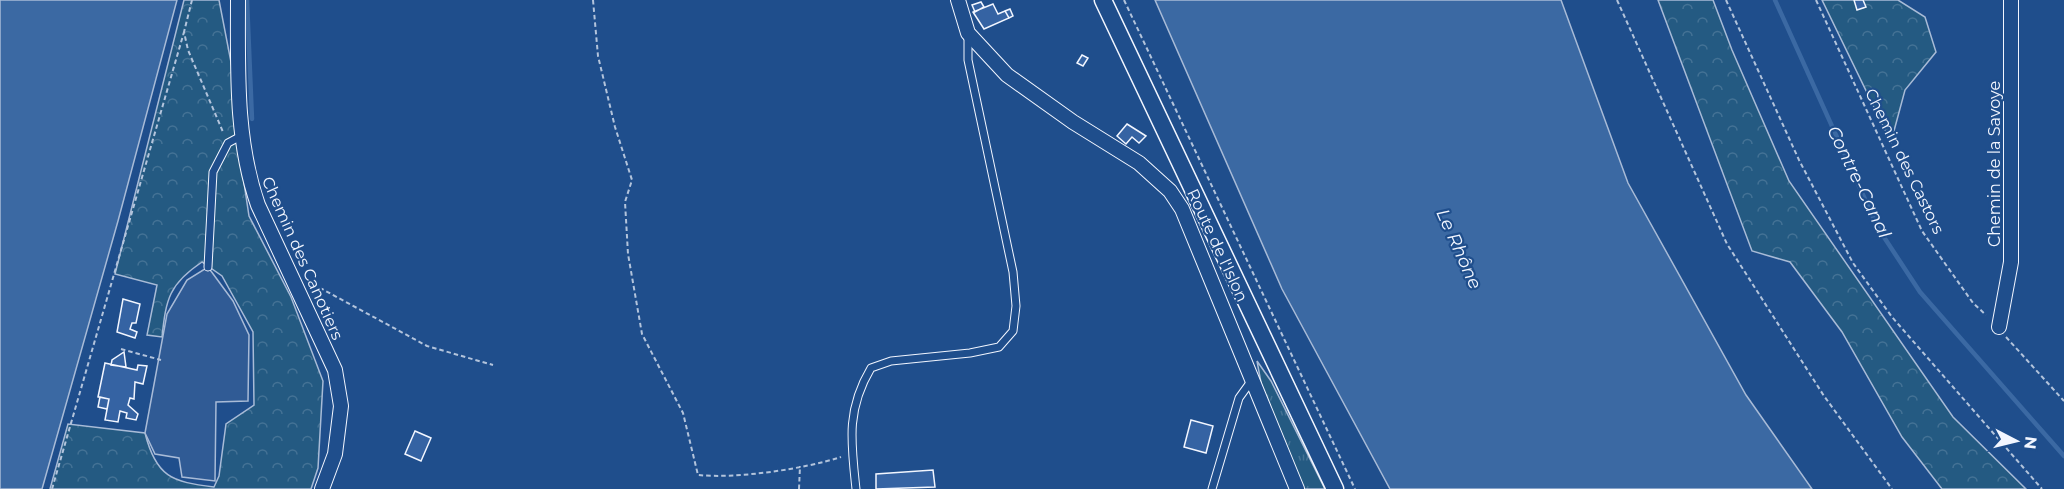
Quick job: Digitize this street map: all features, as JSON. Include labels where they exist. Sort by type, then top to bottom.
[{"type":"street","name":"Chemin des Canotiers","points":[[238,0],[241,136],[249,180],[258,205],[334,370],[341,406],[335,454],[322,489]]},
{"type":"street","points":[[958,0],[968,33],[1007,75],[1073,122],[1139,164],[1170,191],[1182,209],[1297,489]]},
{"type":"street","name":"Route de l'Islon","points":[[1103,0],[1335,489]]},
{"type":"street","name":"Chemin de la Savoye","points":[[2000,327],[2011,262],[2011,0]]},
{"type":"lane","points":[[856,489],[850,419],[859,388],[871,368],[891,362],[970,353],[999,347],[1013,331],[1016,306],[1013,272],[968,60],[968,33]]},
{"type":"lane","points":[[208,267],[213,171],[228,144],[241,136]]},
{"type":"lane","points":[[1212,489],[1239,398],[1252,380]]},
{"type":"path","points":[[52,489],[192,0]]},
{"type":"path","points":[[593,0],[598,56],[615,128],[632,180],[625,202],[628,254],[642,334],[683,413],[698,476],[716,477],[800,466],[852,453]]},
{"type":"path","points":[[1124,0],[1355,489]]},
{"type":"path","points":[[1617,0],[1727,244],[1824,396],[1892,489]]},
{"type":"path","points":[[1726,0],[1799,160],[1853,263],[1892,317],[2042,489]]},
{"type":"path","name":"Chemin des Castors","points":[[1816,0],[1922,231],[1973,303],[2000,327],[2018,351],[2064,401]]},
{"type":"path","points":[[184,32],[188,50],[228,144]]},
{"type":"path","points":[[296,285],[322,289],[427,346],[493,364]]},
{"type":"path","points":[[121,349],[161,360]]},
{"type":"path","points":[[800,466],[800,489]]},
{"type":"green space","points":[[184,0],[219,0],[236,88],[241,163],[249,216],[291,297],[323,381],[318,468],[311,489],[50,489],[68,424],[145,433],[155,459],[168,475],[187,483],[214,487],[219,476],[226,424],[254,405],[253,332],[222,276],[202,262],[182,278],[168,302],[162,337],[147,335],[157,285],[115,274]]},
{"type":"green space","points":[[1658,0],[1713,0],[1732,50],[1789,181],[1953,417],[2026,489],[1942,489],[1902,437],[1842,332],[1790,262],[1752,251]]},
{"type":"green space","points":[[1822,0],[1898,0],[1925,17],[1936,52],[1905,90],[1891,142]]},
{"type":"green space","points":[[1257,361],[1271,381],[1325,489],[1304,489],[1262,388]]},
{"type":"shaded area","points":[[208,267],[233,301],[249,335],[248,401],[216,402],[215,481],[182,477],[179,458],[155,454],[145,433],[167,314],[187,280]]},
{"type":"water","points":[[0,0],[177,0],[118,221],[42,489],[0,489]]},
{"type":"water","name":"Le Rhône","points":[[1155,0],[1561,0],[1628,183],[1746,395],[1812,489],[1390,489],[1282,289]]},
{"type":"building","points":[[1854,0],[1863,0],[1866,7],[1857,10]]},
{"type":"building","points":[[981,2],[984,7],[975,12],[972,5]]},
{"type":"building","points":[[993,4],[998,14],[1005,11],[1009,18],[984,29],[973,12]]},
{"type":"building","points":[[1010,9],[1013,16],[1009,18],[1005,11]]},
{"type":"building","points":[[1082,55],[1088,58],[1083,66],[1077,63]]},
{"type":"building","points":[[1127,124],[1146,136],[1139,143],[1132,137],[1126,144],[1117,136]]},
{"type":"building","points":[[123,299],[140,304],[136,323],[132,323],[130,329],[137,332],[135,338],[117,332]]},
{"type":"building","points":[[124,352],[126,367],[111,365],[112,360]]},
{"type":"building","points":[[105,363],[137,370],[138,365],[147,366],[143,384],[135,382],[134,399],[130,398],[128,405],[138,414],[136,420],[126,418],[127,413],[120,411],[118,422],[105,420],[109,399],[98,397]]},
{"type":"building","points":[[100,397],[109,399],[107,409],[98,407]]},
{"type":"building","points":[[1191,420],[1213,426],[1206,453],[1184,447]]},
{"type":"building","points":[[415,431],[431,438],[421,461],[405,454]]},
{"type":"building","points":[[933,470],[935,487],[876,489],[876,474]]},
{"type":"waterway","points":[[247,0],[252,119]]},
{"type":"waterway","name":"Contre-Canal","points":[[1775,0],[1878,228],[1920,292],[2064,456]]}]
